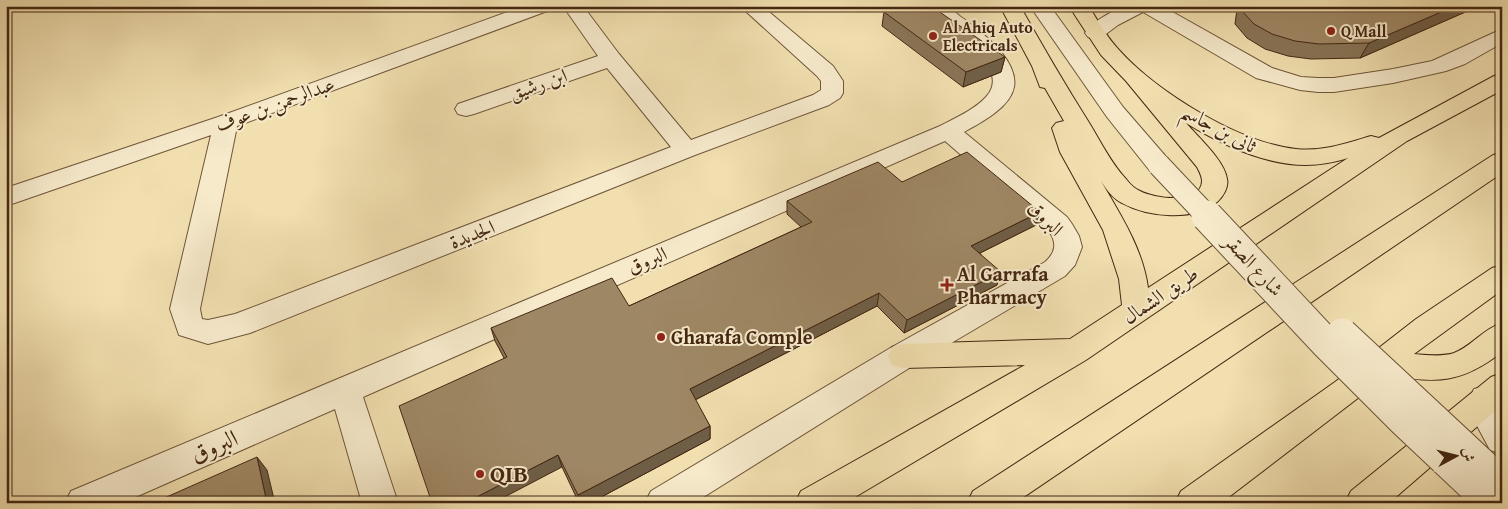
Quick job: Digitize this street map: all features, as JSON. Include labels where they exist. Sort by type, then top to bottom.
[{"type":"main road","points":[[1010,6],[1043,66],[1103,166],[1117,185],[1130,197],[1154,205],[1179,207],[1200,203],[1212,193],[1215,179],[1208,164],[1136,79]]},
{"type":"main road","name":"ثانى بن جاسم","points":[[1079,6],[1095,34],[1113,57],[1136,79],[1221,133],[1266,152],[1297,157],[1330,156],[1399,136]]},
{"type":"main road","points":[[1043,66],[1072,152],[1116,230],[1132,279],[1137,310]]},
{"type":"main road","name":"طريق الشمال","points":[[813,503],[1075,351],[1399,136],[1502,81]]},
{"type":"main road","points":[[985,503],[1502,161]]},
{"type":"main road","points":[[1193,503],[1384,362],[1427,327],[1502,275]]},
{"type":"main road","points":[[1384,362],[1418,367],[1444,366],[1463,362],[1502,335]]},
{"type":"main road","points":[[903,356],[1075,351]]},
{"type":"main road","points":[[1363,503],[1493,392]]},
{"type":"street","name":"عبدالرحمن بن عوف","points":[[6,197],[226,122],[543,6]]},
{"type":"street","points":[[573,6],[611,59],[686,150]]},
{"type":"street","name":"الجديدة","points":[[226,122],[185,309],[190,327],[208,332],[239,325],[686,150],[821,100],[832,93],[832,81],[825,71],[750,6]]},
{"type":"street","name":"البروق","points":[[82,503],[948,131],[995,100],[1003,87],[1003,73],[997,59],[985,47],[932,6]]},
{"type":"street","name":"شارع الصقر","points":[[1040,6],[1115,112],[1342,333],[1502,483]]},
{"type":"street","name":"شارع الصقر","points":[[1058,6],[1167,162],[1325,342],[1405,422],[1491,503]]},
{"type":"street","points":[[1095,34],[1120,15],[1139,6]]},
{"type":"street","points":[[1147,6],[1264,73],[1300,83],[1318,85],[1334,85],[1392,76],[1438,66],[1457,59],[1502,35]]},
{"type":"street","name":"ابن رشيق","points":[[466,108],[611,59]]},
{"type":"street","name":"البروق","points":[[663,503],[903,356],[1056,269],[1064,262],[1069,247],[1064,233],[1058,224],[948,131]]},
{"type":"street","points":[[345,389],[380,503]]},
{"type":"street","points":[[1493,392],[1491,422],[1502,440]]},
{"type":"street","points":[[1491,503],[1502,498]]},
{"type":"building","points":[[900,6],[931,6],[1005,57],[966,72],[884,12]]},
{"type":"building","name":"Q Mall","points":[[1242,6],[1455,6],[1369,43],[1319,44],[1295,41],[1272,34],[1254,24],[1241,10]]},
{"type":"building","name":"Gharafa Comple","points":[[967,152],[1040,212],[971,246],[1001,272],[907,320],[879,293],[690,389],[710,426],[578,495],[558,455],[465,503],[432,503],[399,406],[507,357],[491,328],[612,278],[629,306],[812,222],[787,201],[878,162],[902,182]]},
{"type":"building","points":[[257,457],[267,503],[153,503]]},
{"type":"place","name":"Q Mall","points":[[1331,31]]},
{"type":"place","name":"Al Ahiq Auto Electricals","points":[[933,36]]},
{"type":"place","name":"Al Garrafa Pharmacy","points":[[947,285]]},
{"type":"place","name":"Gharafa Comple","points":[[661,337]]},
{"type":"place","name":"QIB","points":[[480,474]]}]
